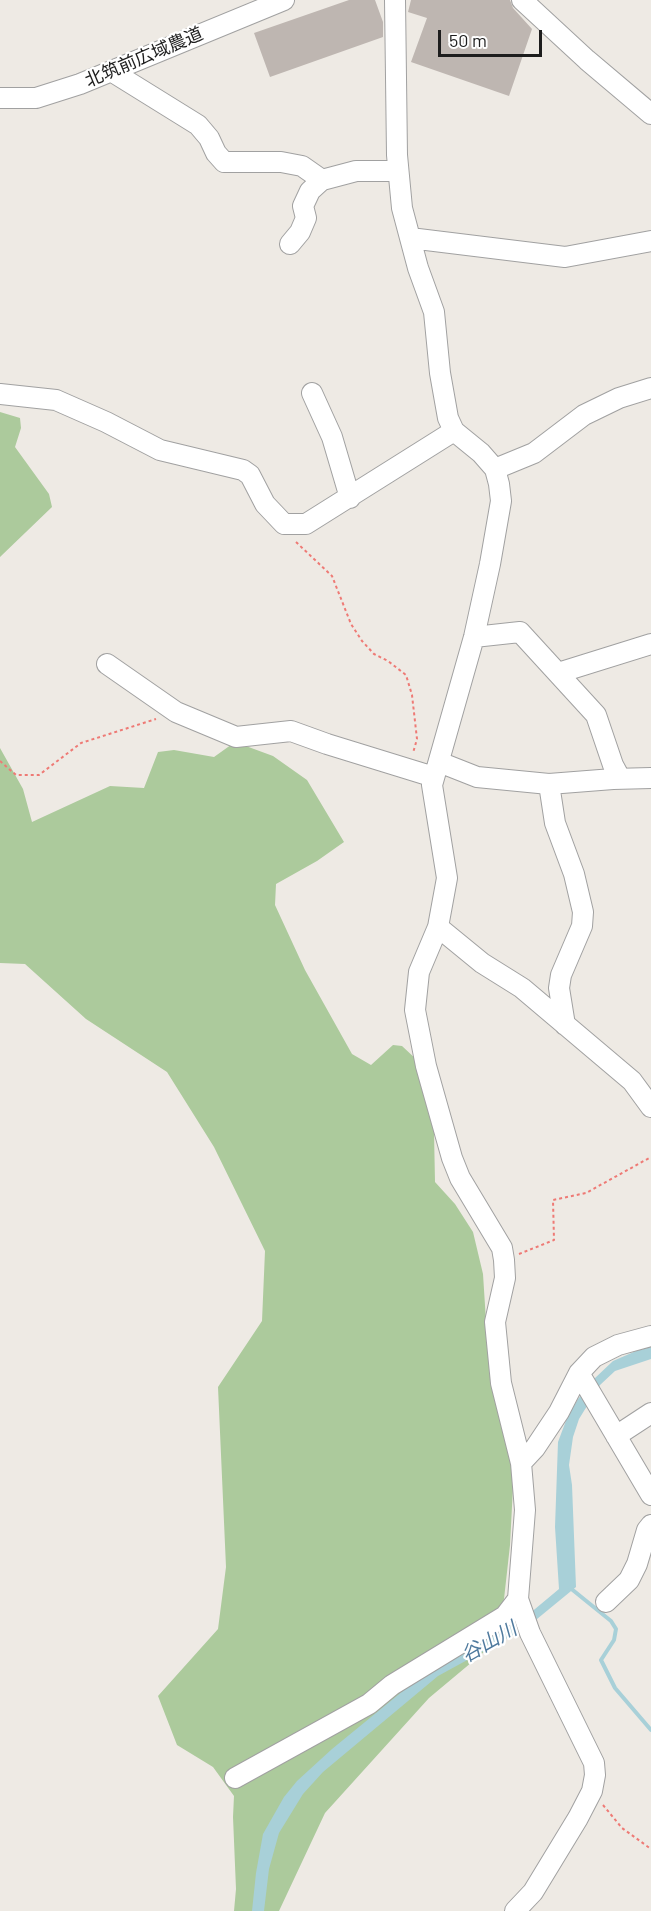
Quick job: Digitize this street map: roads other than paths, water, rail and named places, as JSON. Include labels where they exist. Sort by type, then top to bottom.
[{"type":"street","name":"北筑前広域農道","points":[[0,98],[36,98],[111,71],[284,0]]},
{"type":"street","points":[[395,0],[398,171],[402,208],[418,268],[434,312],[440,374],[448,418],[454,431],[482,453],[495,469],[501,501],[474,637],[432,785],[447,878],[438,927],[419,972],[415,1010],[426,1066],[452,1158],[460,1178],[502,1248],[505,1278],[495,1322],[501,1383],[521,1463],[525,1510],[515,1610],[530,1633],[594,1763],[595,1775],[592,1791],[578,1818],[533,1892],[515,1911]]},
{"type":"street","points":[[522,0],[587,60],[651,114]]},
{"type":"street","points":[[111,71],[198,125],[224,162],[281,162],[302,166],[322,180]]},
{"type":"street","points":[[290,244],[300,232],[306,218],[303,206],[309,191],[322,180],[357,171],[398,171]]},
{"type":"street","points":[[410,238],[565,257],[651,240]]},
{"type":"street","points":[[495,469],[534,453],[584,415],[619,398],[651,388]]},
{"type":"street","points":[[312,393],[332,437],[350,498]]},
{"type":"street","points":[[0,394],[56,400],[106,422],[160,450],[243,470],[250,475],[265,504],[284,524],[306,524],[454,431]]},
{"type":"street","points":[[474,637],[520,632],[596,715],[613,765],[620,778]]},
{"type":"street","points":[[558,673],[651,644]]},
{"type":"street","points":[[107,664],[176,712],[236,737],[291,731],[409,769],[437,769],[477,777],[549,784],[651,777]]},
{"type":"street","points":[[549,784],[555,823],[574,874],[583,912],[582,926],[561,975],[559,988],[565,1024]]},
{"type":"street","points":[[438,927],[482,963],[522,988],[565,1024],[632,1081],[651,1107]]},
{"type":"street","points":[[521,1463],[535,1448],[559,1412],[579,1373],[594,1357],[618,1345],[651,1336]]},
{"type":"street","points":[[579,1373],[651,1495]]},
{"type":"street","points":[[616,1436],[651,1413]]},
{"type":"street","points":[[606,1602],[629,1581],[637,1564],[647,1530],[651,1525]]},
{"type":"street","points":[[235,1778],[369,1704],[392,1686],[515,1610]]},
{"type":"water","name":"谷山川","points":[[651,1347],[651,1359],[615,1371],[600,1385],[579,1419],[573,1437],[569,1465],[572,1485],[576,1587],[537,1619],[513,1635],[438,1676],[323,1772],[303,1794],[279,1833],[269,1869],[264,1911],[252,1911],[263,1834],[284,1797],[297,1781],[332,1749],[431,1668],[529,1614],[559,1589],[555,1527],[558,1442],[567,1418],[594,1379],[613,1361]]},
{"type":"waterway","points":[[569,1587],[611,1621],[616,1629],[614,1640],[601,1660],[615,1688],[651,1730]]}]
